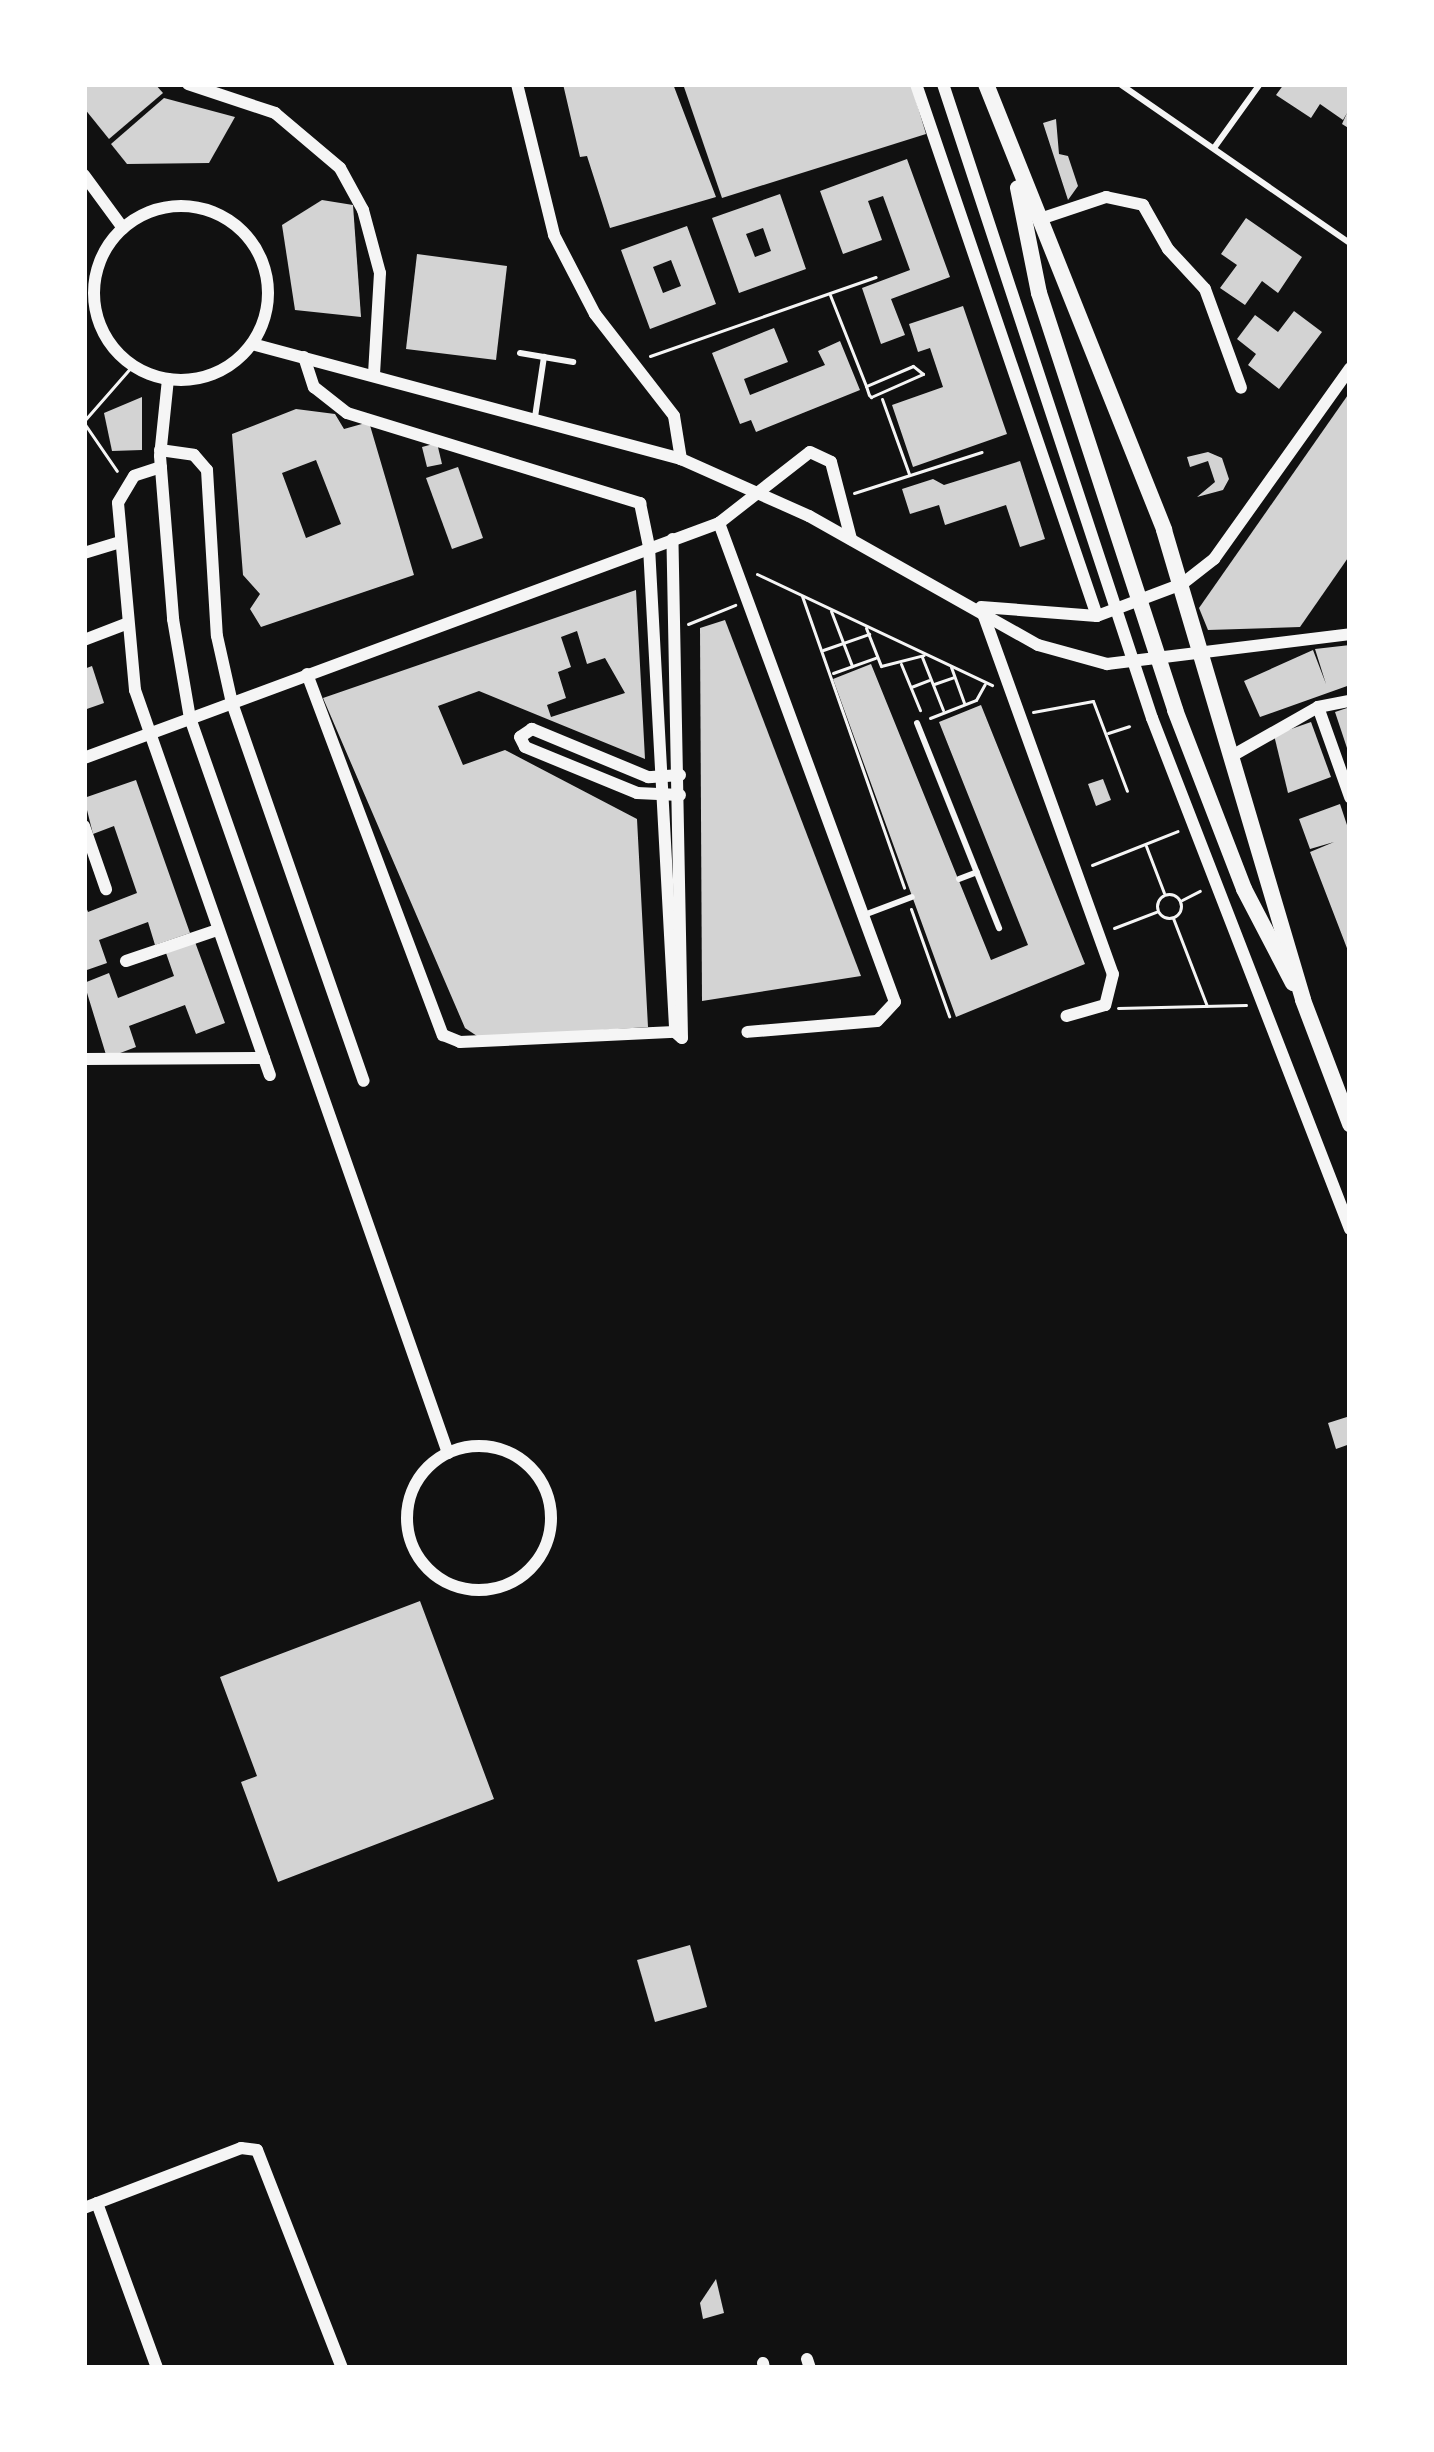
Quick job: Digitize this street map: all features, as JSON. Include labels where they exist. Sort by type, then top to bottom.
[{"type":"main road","points":[[986,84],[1015,170],[1039,293],[1219,830],[1303,1000]]},
{"type":"main road","points":[[1015,170],[1081,307],[1182,584],[1303,1000],[1350,1124]]},
{"type":"street","points":[[188,84],[275,112],[340,168],[363,210],[380,273],[374,374]]},
{"type":"street","points":[[517,84],[554,235],[632,363],[674,416],[681,459]]},
{"type":"street","points":[[916,84],[1097,616]]},
{"type":"street","points":[[944,84],[1191,826],[1265,1003],[1350,1229]]},
{"type":"street","points":[[84,175],[123,228]]},
{"type":"street","points":[[1040,219],[1106,197],[1144,205],[1168,249],[1205,289],[1241,388]]},
{"type":"street","points":[[174,206],[215,214],[249,238],[268,290],[252,344],[215,373],[168,379],[133,365],[91,319],[101,260],[123,228],[174,206]]},
{"type":"street","points":[[252,344],[681,459],[851,539],[981,607],[1038,645],[1108,664],[1350,634]]},
{"type":"street","points":[[304,357],[314,387],[346,412],[634,497],[649,547],[675,1032]]},
{"type":"street","points":[[981,607],[1097,616],[1119,613],[1182,584],[1214,560],[1350,368]]},
{"type":"street","points":[[168,379],[161,467],[172,619],[190,718],[448,1454]]},
{"type":"street","points":[[160,451],[194,455],[207,470],[217,635],[232,703],[364,1081]]},
{"type":"street","points":[[84,758],[718,523],[753,489],[817,451],[831,462],[851,539]]},
{"type":"street","points":[[161,467],[126,484],[119,542],[126,624],[145,735],[270,1075]]},
{"type":"street","points":[[718,523],[894,995],[890,1015],[747,1032]]},
{"type":"street","points":[[308,674],[443,1035],[460,1042],[688,1034],[672,539]]},
{"type":"street","points":[[84,553],[119,542]]},
{"type":"street","points":[[981,607],[1114,982],[1105,1005],[1067,1016]]},
{"type":"street","points":[[84,640],[126,624]]},
{"type":"street","points":[[1230,757],[1318,706],[1350,701]]},
{"type":"street","points":[[1318,706],[1350,797]]},
{"type":"street","points":[[680,775],[658,777],[532,729],[520,737],[525,747],[659,796],[680,795]]},
{"type":"street","points":[[84,826],[106,889]]},
{"type":"street","points":[[126,961],[217,930]]},
{"type":"street","points":[[84,1059],[264,1058]]},
{"type":"street","points":[[501,1449],[540,1480],[550,1507],[548,1540],[514,1582],[460,1588],[417,1554],[410,1497],[448,1454],[501,1449]]},
{"type":"street","points":[[157,2368],[90,2206],[241,2149],[257,2150],[342,2368]]},
{"type":"lane","points":[[1120,84],[1350,243]]},
{"type":"lane","points":[[1214,148],[1259,84]]},
{"type":"lane","points":[[520,353],[573,362]]},
{"type":"lane","points":[[535,417],[544,357]]},
{"type":"lane","points":[[921,722],[999,928]]},
{"type":"lane","points":[[958,879],[977,872]]},
{"type":"lane","points":[[864,915],[910,898]]},
{"type":"path","points":[[632,363],[876,277]]},
{"type":"path","points":[[829,293],[866,386],[881,397],[910,475]]},
{"type":"path","points":[[126,484],[84,422],[133,365]]},
{"type":"path","points":[[866,386],[920,368],[920,381],[881,397]]},
{"type":"path","points":[[841,497],[982,452]]},
{"type":"path","points":[[733,563],[1012,694]]},
{"type":"path","points":[[802,596],[949,1016]]},
{"type":"path","points":[[675,629],[747,600]]},
{"type":"path","points":[[830,609],[852,666]]},
{"type":"path","points":[[866,627],[884,667],[924,655]]},
{"type":"path","points":[[821,650],[868,634]]},
{"type":"path","points":[[924,655],[944,713]]},
{"type":"path","points":[[830,674],[876,657]]},
{"type":"path","points":[[901,662],[921,722],[965,704],[986,682]]},
{"type":"path","points":[[950,665],[965,704]]},
{"type":"path","points":[[910,687],[955,677]]},
{"type":"path","points":[[1020,716],[1089,699],[1127,791]]},
{"type":"path","points":[[1107,734],[1129,726]]},
{"type":"path","points":[[1076,872],[1191,826]]},
{"type":"path","points":[[1145,844],[1165,894],[1180,901]]},
{"type":"path","points":[[1208,1007],[1173,918],[1180,901],[1213,884]]},
{"type":"path","points":[[1157,912],[1165,894]]},
{"type":"path","points":[[1098,934],[1157,912],[1173,918]]},
{"type":"path","points":[[1105,1005],[1265,1003]]},
{"type":"building","points":[[84,84],[155,84],[163,93],[109,139],[84,108]]},
{"type":"building","points":[[563,84],[673,84],[716,197],[610,228],[587,156],[580,157]]},
{"type":"building","points":[[683,84],[911,84],[926,134],[722,198]]},
{"type":"building","points":[[1284,84],[1350,84],[1350,129],[1342,124],[1347,113],[1343,120],[1320,104],[1311,118],[1276,95]]},
{"type":"building","points":[[164,98],[235,117],[209,163],[127,164],[111,144]]},
{"type":"building","points":[[1056,119],[1059,154],[1068,156],[1078,186],[1068,200],[1043,123]]},
{"type":"building","points":[[907,159],[950,277],[891,299],[905,335],[881,344],[862,288],[910,270],[883,196],[868,201],[882,240],[843,254],[820,191]]},
{"type":"building","points":[[780,194],[806,269],[739,293],[712,218]],"holes":[[[763,228],[771,251],[755,257],[746,234]]]},
{"type":"building","points":[[322,200],[353,205],[361,317],[295,310],[282,225]]},
{"type":"building","points":[[1246,218],[1302,257],[1278,293],[1262,281],[1245,305],[1220,288],[1237,265],[1221,254]]},
{"type":"building","points":[[687,226],[716,304],[650,329],[621,250]],"holes":[[[671,260],[681,286],[663,293],[653,267]]]},
{"type":"building","points":[[417,254],[507,266],[496,360],[406,349]]},
{"type":"building","points":[[963,306],[1007,434],[913,467],[892,405],[943,387],[930,348],[918,352],[909,324]]},
{"type":"building","points":[[1294,311],[1322,332],[1279,389],[1248,365],[1256,354],[1237,339],[1255,315],[1278,332]]},
{"type":"building","points":[[774,328],[788,362],[744,379],[750,395],[825,365],[818,351],[840,341],[860,390],[756,432],[751,420],[740,424],[712,353]]},
{"type":"building","points":[[1350,392],[1350,555],[1300,627],[1208,630],[1199,608]]},
{"type":"building","points":[[142,397],[142,450],[112,451],[104,413]]},
{"type":"building","points":[[296,409],[335,414],[344,429],[369,422],[414,575],[261,627],[250,609],[260,594],[243,575],[232,434]],"holes":[[[316,460],[341,524],[306,538],[282,473]]]},
{"type":"building","points":[[437,443],[442,464],[427,467],[422,447]]},
{"type":"building","points":[[1208,452],[1222,458],[1229,479],[1223,490],[1197,497],[1215,482],[1208,461],[1190,467],[1187,457]]},
{"type":"building","points":[[1020,461],[1045,539],[1020,547],[1006,505],[945,525],[939,505],[910,514],[902,489],[933,479],[944,485]]},
{"type":"building","points":[[458,467],[483,538],[452,549],[426,478]]},
{"type":"building","points":[[636,590],[645,759],[479,691],[438,706],[463,765],[505,750],[637,819],[648,1027],[480,1038],[465,1028],[323,698]],"holes":[[[577,631],[587,664],[605,658],[625,693],[551,717],[547,705],[566,698],[558,672],[571,667],[561,637]]]},
{"type":"building","points":[[725,620],[861,976],[702,1001],[700,628]]},
{"type":"building","points":[[1350,645],[1350,685],[1260,717],[1244,681],[1313,650],[1326,684],[1315,649]]},
{"type":"building","points":[[871,664],[991,960],[1028,945],[939,722],[981,705],[1085,964],[956,1017],[833,679]]},
{"type":"building","points":[[92,666],[104,703],[84,710],[84,669]]},
{"type":"building","points":[[1350,707],[1350,754],[1349,754],[1335,712]]},
{"type":"building","points":[[1311,722],[1331,777],[1288,793],[1274,735]]},
{"type":"building","points":[[1103,779],[1111,800],[1096,806],[1088,784]]},
{"type":"building","points":[[136,780],[190,933],[155,945],[148,922],[99,940],[107,963],[84,971],[84,902],[88,912],[137,893],[114,826],[93,834],[84,798]]},
{"type":"building","points":[[1340,804],[1350,834],[1350,956],[1310,852],[1334,842],[1310,849],[1299,819]]},
{"type":"building","points":[[195,942],[225,1023],[196,1034],[185,1005],[129,1026],[136,1047],[107,1058],[84,983],[109,973],[118,998],[174,976],[166,953]]},
{"type":"building","points":[[1350,1416],[1350,1444],[1336,1449],[1328,1423]]},
{"type":"building","points":[[420,1601],[494,1799],[278,1882],[241,1782],[257,1776],[220,1677]]},
{"type":"building","points":[[690,1945],[707,2007],[655,2022],[637,1960]]},
{"type":"building","points":[[716,2279],[724,2313],[703,2319],[700,2303]]}]
